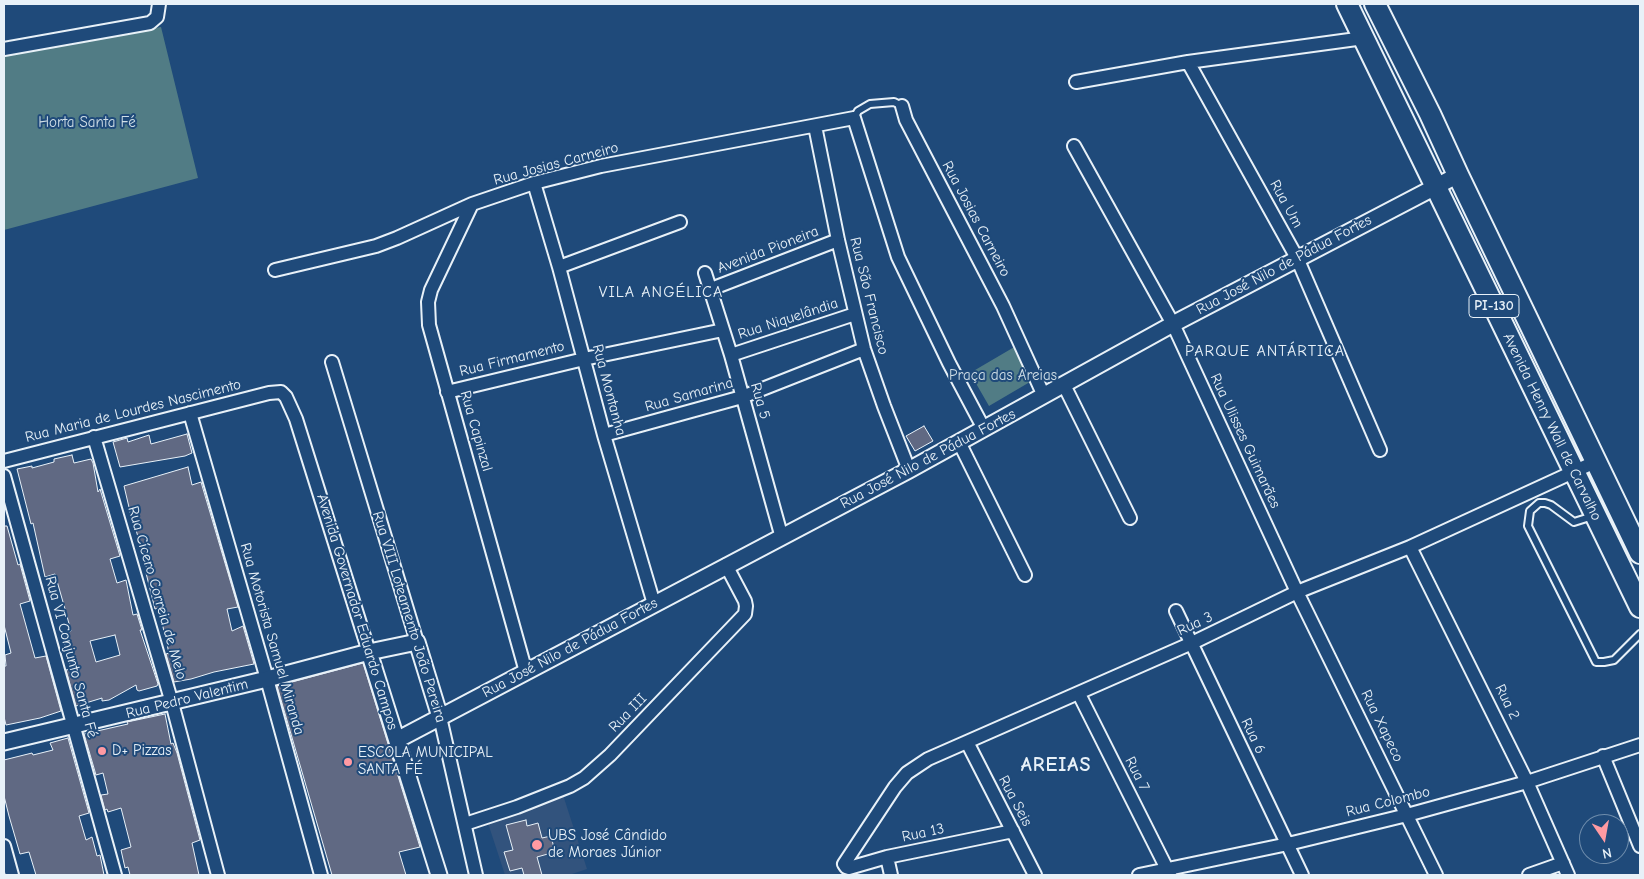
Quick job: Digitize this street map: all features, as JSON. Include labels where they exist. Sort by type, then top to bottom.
[{"type":"main road","name":"Avenida Henry Wall de Carvalho","points":[[1345,4],[1364,38],[1436,185],[1640,607]]},
{"type":"main road","name":"Avenida Henry Wall de Carvalho","points":[[1375,4],[1430,114],[1640,554]]},
{"type":"street","points":[[4,49],[150,23],[158,17],[159,4]]},
{"type":"street","points":[[1076,82],[1188,62],[1364,38]]},
{"type":"street","name":"Rua Um","points":[[1188,62],[1298,258],[1380,450]]},
{"type":"street","name":"Rua Josias Carneiro","points":[[902,106],[906,120],[1003,306],[1044,396]]},
{"type":"street","points":[[854,118],[898,256],[945,355],[984,429]]},
{"type":"street","name":"Rua Josias Carneiro","points":[[275,270],[376,246],[472,204],[534,183],[601,166],[854,118]]},
{"type":"street","name":"Rua São Francisco","points":[[815,126],[838,240],[864,348],[909,470]]},
{"type":"street","name":"Rua Ulisses Guimarães","points":[[1074,146],[1173,324],[1297,592]]},
{"type":"street","name":"Rua José Nilo de Pádua Fortes","points":[[397,740],[726,565],[782,538],[1173,324],[1458,175]]},
{"type":"street","name":"Rua Montanha","points":[[534,183],[559,267],[604,435],[654,604]]},
{"type":"street","name":"Rua Capinzal","points":[[472,204],[431,290],[428,302],[429,326],[526,672]]},
{"type":"street","points":[[559,267],[680,222]]},
{"type":"street","name":"Avenida Pioneira","points":[[711,290],[838,240]]},
{"type":"street","name":"Rua 5","points":[[706,272],[782,538]]},
{"type":"street","name":"Rua Niquelândia","points":[[731,355],[855,314]]},
{"type":"street","points":[[584,359],[723,330]]},
{"type":"street","name":"Rua Samarina","points":[[604,435],[742,397],[864,348]]},
{"type":"street","name":"Rua Firmamento","points":[[448,392],[584,359]]},
{"type":"street","name":"Rua VIII Loteamento João Pereira","points":[[332,362],[440,717],[476,875]]},
{"type":"street","points":[[1064,385],[1130,518]]},
{"type":"street","name":"Avenida Governador Eduardo Campos","points":[[270,393],[280,392],[286,397],[296,419],[439,875]]},
{"type":"street","name":"Rua Maria de Lourdes Nascimento","points":[[4,461],[270,393]]},
{"type":"street","name":"Rua Motorista Samuel Miranda","points":[[190,413],[267,679],[321,875]]},
{"type":"street","name":"Rua Cícero Correia de Melo","points":[[94,437],[172,702],[218,875]]},
{"type":"street","points":[[959,442],[1025,575]]},
{"type":"street","name":"Rua 3","points":[[845,861],[907,773],[928,759],[1192,643],[1297,592],[1410,547],[1596,462]]},
{"type":"street","name":"Rua VI Conjunto Santa Fé","points":[[4,476],[115,875]]},
{"type":"street","name":"Rua 2","points":[[1410,547],[1527,782],[1568,875]]},
{"type":"street","name":"Rua III","points":[[465,824],[517,807],[570,786],[584,778],[610,755],[745,614],[745,601],[726,565]]},
{"type":"street","name":"Rua Xapeco","points":[[1297,592],[1436,875]]},
{"type":"street","name":"Rua 6","points":[[1176,611],[1302,875]]},
{"type":"street","name":"Rua Pedro Valentim","points":[[4,742],[267,679],[369,652],[417,642]]},
{"type":"street","name":"Rua 7","points":[[1079,694],[1168,872]]},
{"type":"street","name":"Rua Seis","points":[[967,742],[1035,875]]},
{"type":"street","name":"Rua Colombo","points":[[1139,875],[1168,872],[1407,815],[1527,782],[1640,745]]},
{"type":"street","points":[[1603,756],[1640,846]]},
{"type":"street","name":"Rua 13","points":[[845,861],[845,865],[849,868],[1013,831]]},
{"type":"street","points":[[4,846],[12,875]]},
{"type":"street","points":[[887,858],[891,875]]},
{"type":"street","points":[[1529,875],[1563,863]]},
{"type":"lane","name":"Rua Josias Carneiro","points":[[854,118],[858,110],[870,104],[894,102],[902,106]]},
{"type":"lane","points":[[1594,515],[1574,522],[1551,505],[1539,503],[1530,511],[1528,526],[1596,662],[1614,660],[1640,634]]},
{"type":"shaded area","name":"UBS José Cândido de Moraes Júnior","points":[[563,795],[587,869],[569,875],[505,875],[487,820]]},
{"type":"green space","name":"Horta Santa Fé","points":[[161,27],[198,178],[4,230],[4,55]]},
{"type":"green space","name":"Praça das Areias","points":[[1016,346],[1035,379],[989,406],[970,373]]},
{"type":"building","points":[[924,426],[933,441],[915,451],[906,436]]},
{"type":"building","points":[[187,434],[192,453],[185,456],[120,467],[113,442],[127,438],[128,442],[149,435],[151,444]]},
{"type":"building","points":[[72,455],[74,463],[91,459],[93,463],[98,492],[100,489],[120,556],[110,559],[117,583],[126,580],[133,615],[137,614],[157,686],[139,691],[136,685],[109,700],[102,701],[102,698],[76,706],[66,670],[71,669],[62,633],[71,631],[55,574],[45,577],[33,523],[31,524],[17,469],[32,466],[32,468],[54,462],[54,459]],"holes":[[[115,635],[120,655],[96,662],[90,641]]]},
{"type":"building","points":[[188,467],[192,485],[201,482],[238,607],[227,609],[232,631],[243,626],[254,664],[174,682],[166,654],[169,653],[163,627],[158,608],[155,609],[146,573],[148,573],[124,486]]},
{"type":"building","points":[[4,526],[7,526],[30,601],[20,604],[35,658],[46,656],[61,711],[40,718],[6,725],[4,717],[4,666],[6,666],[5,655],[11,653],[4,625]]},
{"type":"building","name":"ESCOLA MUNICIPAL SANTA FÉ","points":[[363,663],[420,847],[399,852],[406,875],[332,875],[277,686]]},
{"type":"building","points":[[165,714],[171,744],[173,743],[177,753],[200,840],[192,843],[199,875],[130,875],[128,867],[125,868],[121,850],[131,847],[121,808],[108,812],[107,809],[105,810],[101,795],[108,794],[103,773],[96,775],[84,734]]},
{"type":"building","points":[[68,738],[89,813],[79,816],[86,840],[92,837],[97,856],[100,855],[104,875],[36,875],[29,852],[20,854],[9,816],[4,796],[4,760],[53,750],[50,743]]},
{"type":"building","points":[[526,820],[527,826],[538,823],[542,838],[551,836],[555,852],[537,857],[542,875],[524,875],[522,868],[510,871],[504,852],[513,850],[506,825]]},
{"type":"place","name":"D+ Pizzas","points":[[102,751]]},
{"type":"place","name":"ESCOLA MUNICIPAL SANTA FÉ","points":[[348,762]]},
{"type":"place","name":"UBS José Cândido de Moraes Júnior","points":[[537,845]]},
{"type":"district","name":"VILA ANGÉLICA","points":[[661,292]]},
{"type":"district","name":"PARQUE ANTÁRTICA","points":[[1265,351]]},
{"type":"district","name":"AREIAS","points":[[1056,765]]}]
